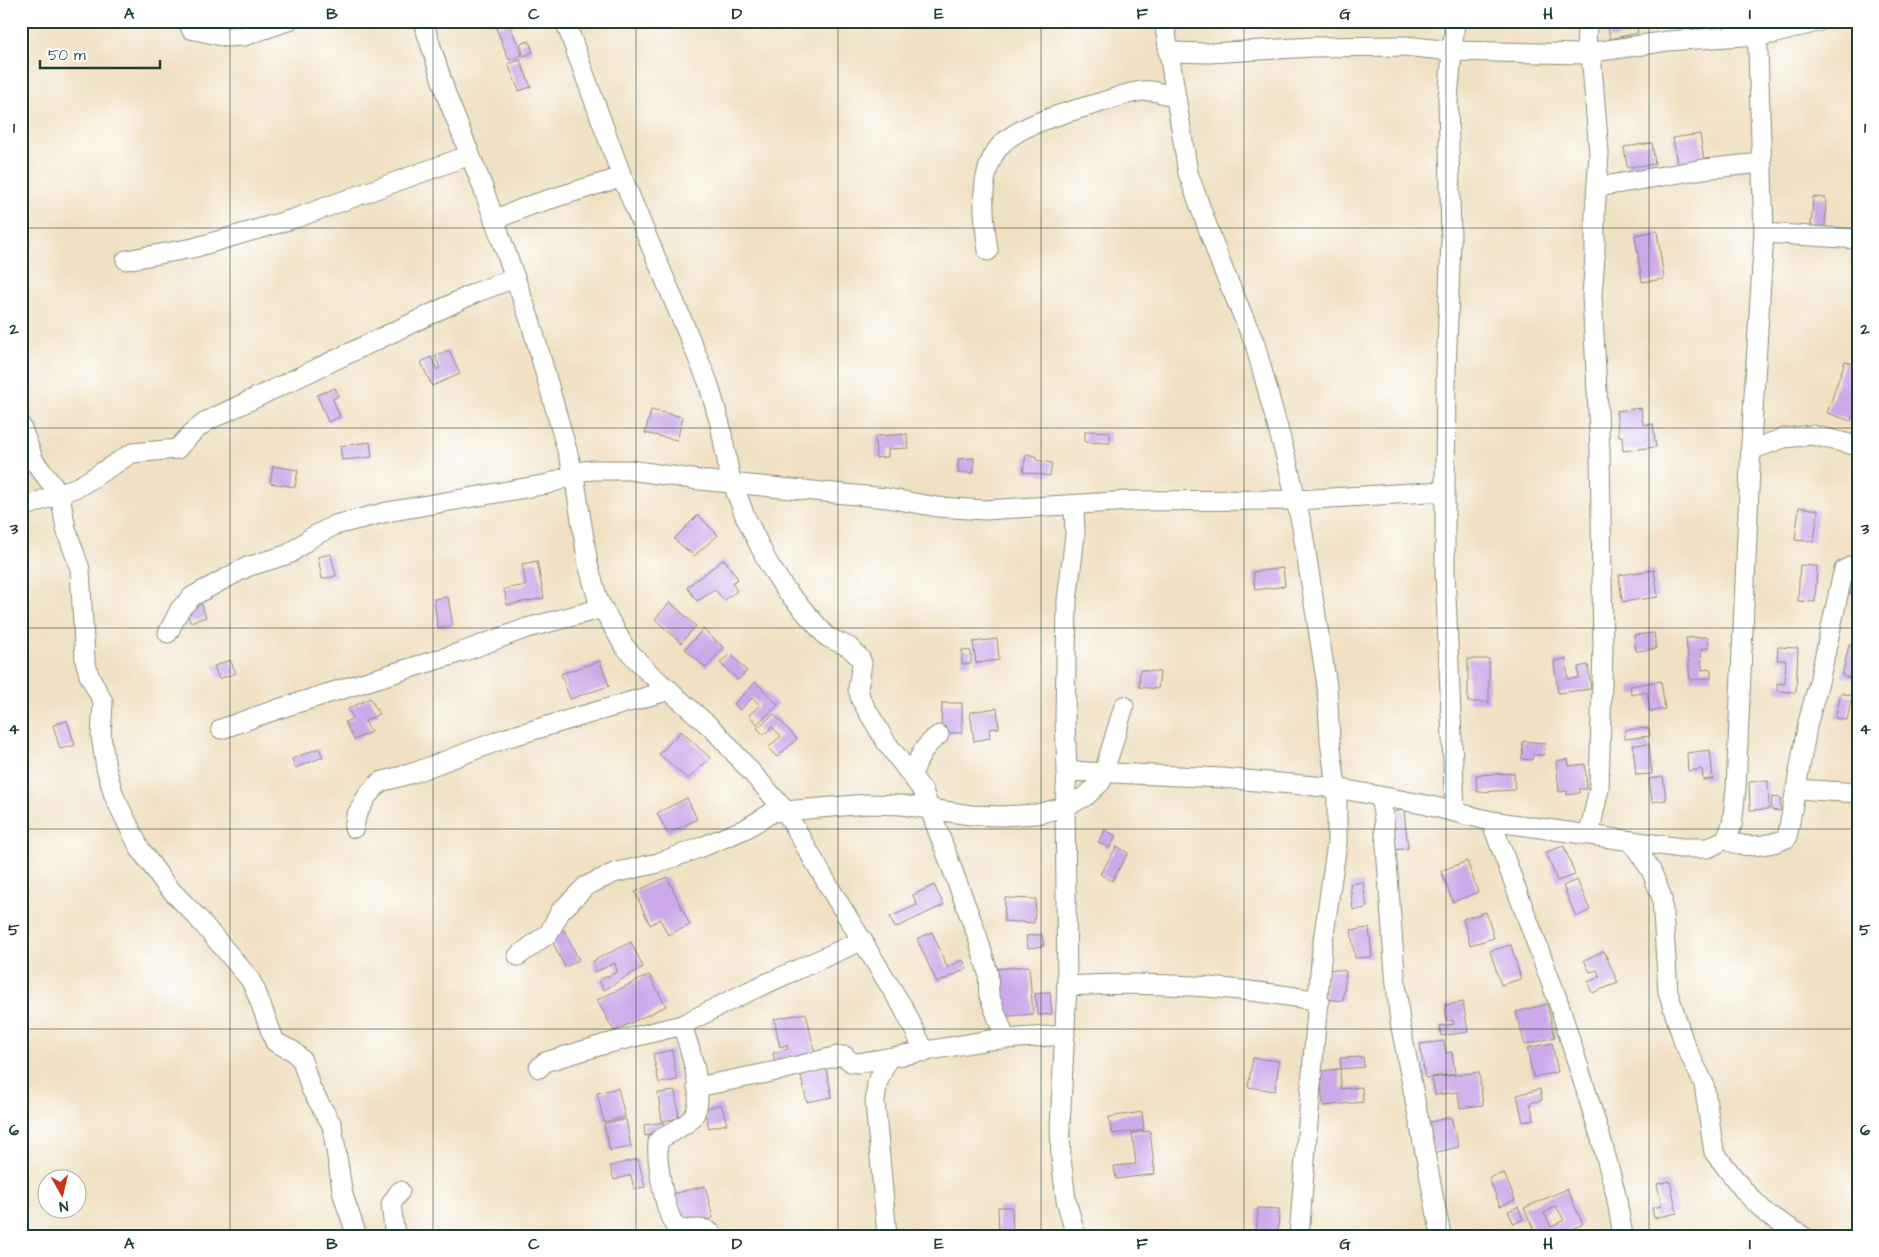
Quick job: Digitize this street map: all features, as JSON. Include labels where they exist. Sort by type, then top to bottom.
[{"type":"street","points":[[188,21],[191,29],[226,37],[248,35],[288,21]]},
{"type":"street","points":[[423,21],[447,97],[515,278],[557,410],[574,475],[588,564],[593,585],[603,608],[624,646],[647,671],[715,731],[784,809],[904,1010],[925,1052]]},
{"type":"street","points":[[565,21],[622,177],[708,382],[720,424],[732,483],[761,550],[780,583],[827,637],[849,647],[858,655],[862,663],[858,688],[861,700],[886,742],[923,791],[978,938],[988,974],[989,995],[1005,1038]]},
{"type":"street","points":[[1164,21],[1188,173],[1222,267],[1255,344],[1297,500],[1327,686],[1330,740],[1337,788],[1337,843],[1322,948],[1299,1236]]},
{"type":"street","points":[[1455,21],[1448,98],[1450,239],[1445,491],[1455,811]]},
{"type":"street","points":[[1586,21],[1599,152],[1592,302],[1600,449],[1603,686],[1599,789],[1588,834]]},
{"type":"street","points":[[1168,52],[1209,53],[1313,47],[1381,46],[1451,50],[1588,53],[1758,27],[1784,32],[1820,21]]},
{"type":"street","points":[[1068,771],[1222,778],[1337,788],[1455,811],[1491,821],[1692,849],[1716,845],[1726,840],[1732,825],[1736,789],[1751,450],[1764,233],[1758,27]]},
{"type":"street","points":[[988,251],[984,218],[984,190],[989,168],[999,147],[1042,121],[1129,94],[1151,91],[1176,98]]},
{"type":"street","points":[[126,260],[193,248],[296,218],[470,155]]},
{"type":"street","points":[[1598,187],[1704,169],[1761,163]]},
{"type":"street","points":[[494,220],[532,205],[622,177]]},
{"type":"street","points":[[1764,233],[1858,239]]},
{"type":"street","points":[[21,508],[60,495],[95,478],[132,453],[178,449],[194,431],[207,421],[475,293],[515,278]]},
{"type":"street","points":[[21,426],[34,461],[60,495],[66,529],[80,569],[85,660],[89,675],[103,702],[101,736],[106,768],[114,796],[140,849],[166,885],[197,917],[249,978],[275,1042],[293,1051],[305,1065],[311,1089],[332,1125],[343,1195],[357,1236]]},
{"type":"street","points":[[1751,450],[1784,438],[1812,434],[1858,446]]},
{"type":"street","points":[[168,633],[180,609],[193,596],[247,567],[289,554],[329,527],[386,512],[548,484],[594,470],[630,470],[732,483],[859,495],[958,509],[1158,500],[1297,500],[1445,491]]},
{"type":"street","points":[[1074,505],[1075,535],[1067,601],[1065,720],[1068,771],[1065,807],[1067,986],[1060,1107],[1061,1158],[1066,1200],[1076,1236]]},
{"type":"street","points":[[1726,840],[1742,846],[1772,843],[1787,838],[1808,722],[1819,682],[1842,577],[1844,570],[1858,563]]},
{"type":"street","points":[[221,729],[462,652],[527,628],[603,608]]},
{"type":"street","points":[[354,828],[356,816],[367,796],[380,782],[413,773],[506,738],[670,690]]},
{"type":"street","points":[[518,956],[549,933],[560,912],[586,886],[614,873],[658,863],[702,847],[784,809],[867,804],[1002,816],[1037,814],[1065,807],[1094,789],[1101,782],[1124,706]]},
{"type":"street","points":[[912,775],[920,755],[928,743],[939,735]]},
{"type":"street","points":[[1797,789],[1858,793]]},
{"type":"street","points":[[1380,797],[1384,819],[1394,974],[1400,1022],[1441,1236]]},
{"type":"street","points":[[1491,821],[1558,1001],[1602,1142],[1616,1195],[1623,1236]]},
{"type":"street","points":[[1631,842],[1650,870],[1662,898],[1668,992],[1684,1043],[1704,1084],[1714,1152],[1745,1192],[1767,1214],[1804,1236]]},
{"type":"street","points":[[539,1068],[545,1062],[602,1045],[682,1025],[742,994],[863,940]]},
{"type":"street","points":[[1067,986],[1152,983],[1267,992],[1319,1001]]},
{"type":"street","points":[[682,1025],[697,1087],[696,1112],[686,1124],[658,1142],[658,1162],[668,1208],[675,1226],[682,1229],[702,1227],[714,1236]]},
{"type":"street","points":[[697,1087],[776,1072],[838,1056],[845,1056],[853,1063],[1005,1038],[1065,1035]]},
{"type":"street","points":[[887,1236],[875,1102],[877,1084],[888,1058]]},
{"type":"street","points":[[395,1236],[391,1204],[400,1190]]},
{"type":"building","points":[[1607,21],[1636,21],[1638,33],[1610,39]]},
{"type":"building","points":[[509,23],[522,55],[509,60],[496,28]]},
{"type":"building","points":[[529,41],[533,52],[524,56],[520,44]]},
{"type":"building","points":[[520,60],[531,87],[519,91],[508,64]]},
{"type":"building","points":[[1700,134],[1704,160],[1677,164],[1673,138]]},
{"type":"building","points":[[1652,143],[1655,164],[1627,167],[1624,147]]},
{"type":"building","points":[[1813,197],[1826,198],[1825,228],[1811,227]]},
{"type":"building","points":[[1657,231],[1664,279],[1642,282],[1635,235]]},
{"type":"building","points":[[449,350],[460,374],[432,386],[421,362],[431,357],[437,370],[440,368],[435,356]]},
{"type":"building","points":[[1845,361],[1858,366],[1858,402],[1851,421],[1827,413]]},
{"type":"building","points":[[335,388],[338,396],[333,399],[340,417],[328,422],[317,395]]},
{"type":"building","points":[[1641,408],[1643,425],[1653,424],[1656,447],[1623,451],[1622,436],[1619,436],[1616,411]]},
{"type":"building","points":[[651,410],[683,417],[677,440],[645,433]]},
{"type":"building","points":[[1085,431],[1110,432],[1110,443],[1085,442]]},
{"type":"building","points":[[907,434],[908,448],[888,449],[888,457],[876,458],[875,436]]},
{"type":"building","points":[[370,442],[372,457],[342,460],[340,446]]},
{"type":"building","points":[[1026,454],[1036,456],[1036,460],[1052,463],[1050,476],[1023,472]]},
{"type":"building","points":[[974,458],[974,473],[958,473],[958,459]]},
{"type":"building","points":[[273,466],[298,470],[295,487],[270,483]]},
{"type":"building","points":[[1799,507],[1818,510],[1814,542],[1795,540]]},
{"type":"building","points":[[698,515],[718,535],[694,556],[674,539]]},
{"type":"building","points":[[331,554],[336,576],[322,579],[318,557]]},
{"type":"building","points":[[724,559],[738,579],[732,583],[737,591],[724,600],[715,590],[697,601],[687,587]]},
{"type":"building","points":[[537,561],[544,598],[507,605],[504,589],[526,585],[522,564]]},
{"type":"building","points":[[1800,565],[1817,566],[1815,602],[1798,601]]},
{"type":"building","points":[[1283,568],[1285,586],[1255,590],[1253,572]]},
{"type":"building","points":[[1654,570],[1658,597],[1622,602],[1619,575]]},
{"type":"building","points":[[1850,578],[1858,579],[1858,594],[1848,593]]},
{"type":"building","points":[[448,597],[453,626],[438,628],[434,599]]},
{"type":"building","points":[[201,602],[206,617],[190,622],[185,607]]},
{"type":"building","points":[[670,602],[696,626],[681,643],[655,619]]},
{"type":"building","points":[[703,629],[724,648],[706,668],[685,649]]},
{"type":"building","points":[[1654,633],[1656,649],[1636,651],[1634,635]]},
{"type":"building","points":[[1708,637],[1709,648],[1701,649],[1702,670],[1711,669],[1711,678],[1690,680],[1686,638]]},
{"type":"building","points":[[997,639],[999,660],[976,663],[973,642]]},
{"type":"building","points":[[1849,645],[1858,647],[1855,679],[1842,676]]},
{"type":"building","points":[[1778,647],[1798,648],[1796,692],[1777,691],[1777,683],[1785,684],[1786,660],[1777,660]]},
{"type":"building","points":[[962,650],[971,651],[971,664],[962,664]]},
{"type":"building","points":[[730,654],[747,671],[738,680],[720,663]]},
{"type":"building","points":[[1468,659],[1489,659],[1489,702],[1468,702]]},
{"type":"building","points":[[1566,659],[1568,679],[1579,678],[1578,667],[1588,665],[1591,689],[1558,693],[1554,661]]},
{"type":"building","points":[[230,660],[236,673],[219,679],[214,666]]},
{"type":"building","points":[[600,661],[609,686],[570,699],[561,674]]},
{"type":"building","points":[[1140,670],[1160,672],[1158,689],[1139,687]]},
{"type":"building","points":[[1661,681],[1665,709],[1650,712],[1647,692],[1631,695],[1630,686]]},
{"type":"building","points":[[756,682],[778,705],[757,724],[749,715],[760,705],[752,698],[740,710],[734,704]]},
{"type":"building","points":[[1841,693],[1852,696],[1847,720],[1835,718]]},
{"type":"building","points":[[370,698],[379,714],[365,721],[371,732],[354,740],[345,722],[353,718],[348,709]]},
{"type":"building","points":[[942,703],[962,703],[962,733],[941,733]]},
{"type":"building","points":[[997,708],[999,728],[989,729],[990,738],[974,741],[970,712]]},
{"type":"building","points":[[774,714],[797,739],[777,757],[768,748],[781,736],[772,727],[764,735],[757,728]]},
{"type":"building","points":[[67,721],[75,745],[60,749],[53,725]]},
{"type":"building","points":[[1649,728],[1650,736],[1625,739],[1625,730]]},
{"type":"building","points":[[681,731],[710,758],[688,779],[659,754]]},
{"type":"building","points":[[1523,741],[1545,743],[1544,755],[1533,755],[1532,760],[1522,759]]},
{"type":"building","points":[[1649,744],[1652,774],[1636,775],[1633,745]]},
{"type":"building","points":[[319,748],[323,757],[295,768],[292,759]]},
{"type":"building","points":[[1710,750],[1713,779],[1703,780],[1702,769],[1688,771],[1687,753]]},
{"type":"building","points":[[1568,759],[1569,766],[1585,764],[1587,789],[1579,789],[1580,793],[1567,795],[1567,791],[1559,792],[1556,761]]},
{"type":"building","points":[[1514,773],[1515,790],[1477,792],[1476,775]]},
{"type":"building","points":[[1663,777],[1666,800],[1652,802],[1649,779]]},
{"type":"building","points":[[1768,781],[1769,809],[1750,810],[1749,782]]},
{"type":"building","points":[[1772,797],[1781,798],[1780,811],[1771,810]]},
{"type":"building","points":[[687,798],[697,819],[668,834],[657,813]]},
{"type":"building","points":[[1404,810],[1408,848],[1388,851],[1384,813]]},
{"type":"building","points":[[1105,830],[1116,836],[1109,848],[1098,842]]},
{"type":"building","points":[[1117,846],[1128,853],[1112,881],[1100,874]]},
{"type":"building","points":[[1564,846],[1575,875],[1557,881],[1546,852]]},
{"type":"building","points":[[1467,861],[1478,892],[1453,902],[1441,871]]},
{"type":"building","points":[[667,877],[690,925],[668,935],[660,919],[650,925],[635,892]]},
{"type":"building","points":[[1577,880],[1590,910],[1576,917],[1563,886]]},
{"type":"building","points":[[1363,882],[1367,908],[1353,910],[1350,884]]},
{"type":"building","points":[[934,885],[944,905],[895,928],[890,917],[917,905],[913,895]]},
{"type":"building","points":[[1005,898],[1036,899],[1034,923],[1004,921]]},
{"type":"building","points":[[1486,912],[1494,938],[1470,945],[1463,919]]},
{"type":"building","points":[[1369,928],[1372,957],[1355,958],[1351,930]]},
{"type":"building","points":[[564,930],[579,960],[565,967],[550,937]]},
{"type":"building","points":[[932,932],[947,967],[963,960],[967,969],[937,983],[917,939]]},
{"type":"building","points":[[1042,934],[1044,946],[1028,948],[1026,936]]},
{"type":"building","points":[[631,942],[643,967],[604,990],[599,980],[617,972],[615,963],[595,972],[593,961]]},
{"type":"building","points":[[1511,945],[1521,979],[1501,985],[1490,951]]},
{"type":"building","points":[[1604,951],[1618,983],[1592,993],[1588,982],[1600,977],[1597,970],[1590,972],[1584,960]]},
{"type":"building","points":[[1029,966],[1033,1014],[999,1017],[995,969]]},
{"type":"building","points":[[1328,969],[1346,971],[1343,1001],[1325,999]]},
{"type":"building","points":[[649,975],[666,1006],[614,1031],[597,1000]]},
{"type":"building","points":[[1050,992],[1052,1014],[1038,1015],[1035,994]]},
{"type":"building","points":[[1463,1002],[1468,1032],[1441,1036],[1440,1026],[1454,1024],[1453,1020],[1447,1021],[1445,1005]]},
{"type":"building","points":[[1547,1004],[1555,1037],[1525,1045],[1516,1012]]},
{"type":"building","points":[[806,1013],[815,1054],[775,1063],[773,1053],[788,1049],[787,1045],[780,1047],[774,1019]]},
{"type":"building","points":[[1444,1041],[1446,1053],[1452,1052],[1455,1074],[1425,1078],[1420,1044]]},
{"type":"building","points":[[1552,1043],[1558,1072],[1533,1077],[1527,1048]]},
{"type":"building","points":[[672,1050],[677,1080],[659,1083],[653,1054]]},
{"type":"building","points":[[1363,1057],[1364,1067],[1341,1069],[1340,1058]]},
{"type":"building","points":[[1253,1058],[1279,1061],[1275,1091],[1248,1087]]},
{"type":"building","points":[[826,1067],[832,1097],[807,1102],[800,1073]]},
{"type":"building","points":[[1340,1069],[1341,1089],[1362,1087],[1363,1102],[1323,1106],[1320,1071]]},
{"type":"building","points":[[1479,1072],[1483,1105],[1460,1108],[1458,1092],[1435,1095],[1432,1078]]},
{"type":"building","points":[[618,1088],[625,1117],[604,1122],[597,1093]]},
{"type":"building","points":[[1540,1089],[1542,1100],[1530,1103],[1534,1119],[1523,1122],[1517,1095]]},
{"type":"building","points":[[675,1091],[679,1118],[662,1121],[658,1093]]},
{"type":"building","points":[[721,1104],[727,1124],[709,1128],[704,1109]]},
{"type":"building","points":[[1142,1112],[1144,1130],[1112,1134],[1109,1117]]},
{"type":"building","points":[[1451,1117],[1459,1147],[1433,1153],[1426,1123]]},
{"type":"building","points":[[626,1119],[631,1147],[610,1151],[604,1124]]},
{"type":"building","points":[[664,1122],[666,1132],[645,1136],[644,1125]]},
{"type":"building","points":[[1150,1131],[1155,1174],[1116,1179],[1114,1166],[1136,1164],[1132,1133]]},
{"type":"building","points":[[638,1159],[645,1187],[634,1189],[631,1175],[614,1180],[610,1166]]},
{"type":"building","points":[[1504,1173],[1515,1200],[1500,1206],[1489,1178]]},
{"type":"building","points":[[1670,1181],[1677,1213],[1654,1218],[1652,1208],[1662,1206],[1657,1184]]},
{"type":"building","points":[[705,1186],[713,1218],[680,1226],[672,1194]]},
{"type":"building","points":[[1567,1189],[1583,1224],[1557,1236],[1537,1236],[1524,1208]],"holes":[[[1556,1206],[1564,1220],[1551,1227],[1544,1213]]]},
{"type":"building","points":[[998,1207],[1012,1207],[1013,1234],[1028,1233],[1028,1236],[999,1236]]},
{"type":"building","points":[[1518,1207],[1523,1219],[1514,1224],[1508,1211]]},
{"type":"building","points":[[1258,1208],[1279,1209],[1278,1236],[1256,1236]]}]
